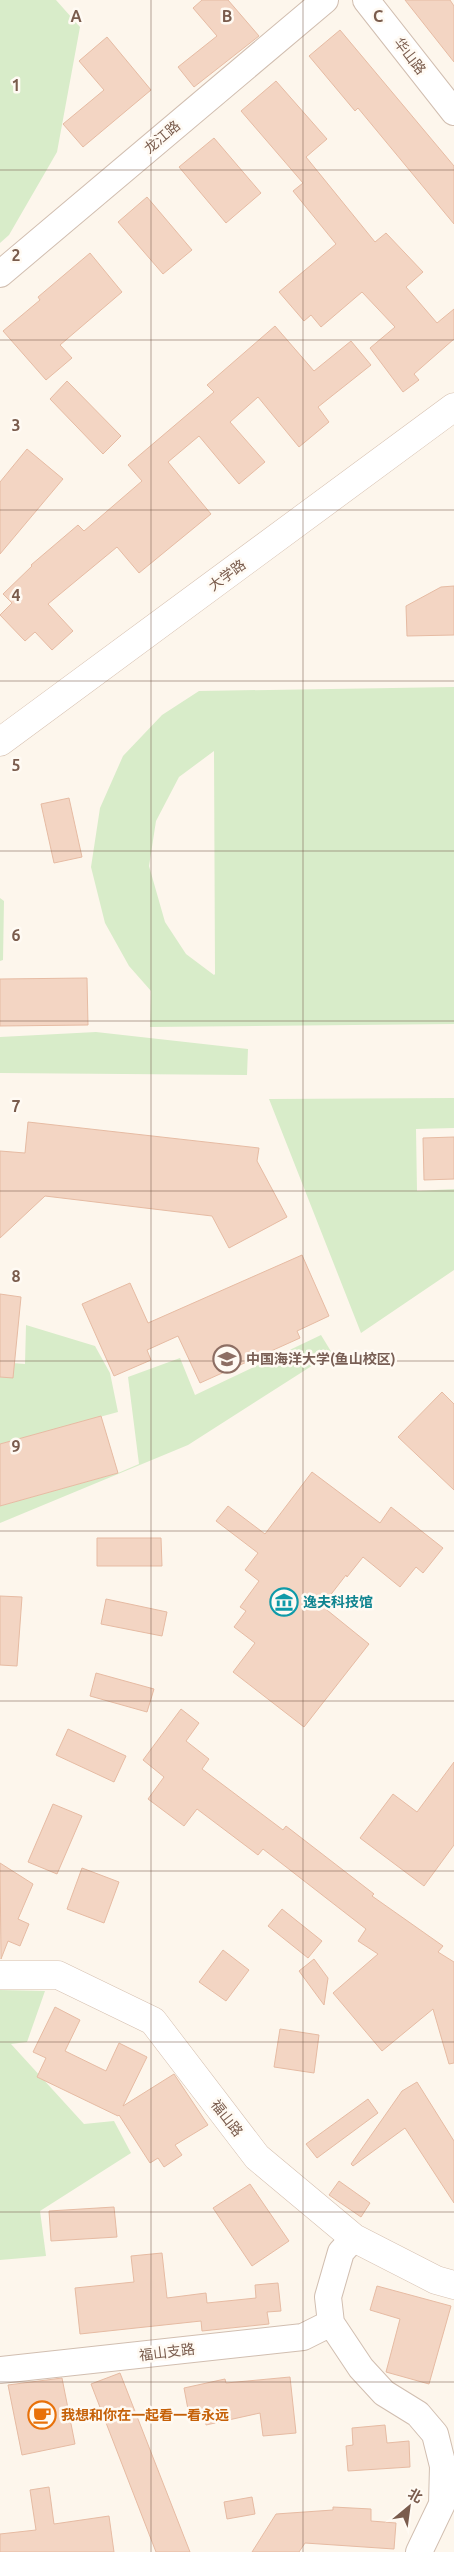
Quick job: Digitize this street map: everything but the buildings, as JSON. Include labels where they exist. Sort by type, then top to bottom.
[{"type":"street","name":"龙江路","points":[[0,274],[325,0]]},
{"type":"street","name":"华山路","points":[[366,0],[454,112]]},
{"type":"street","name":"大学路","points":[[0,742],[454,407]]},
{"type":"street","name":"福山路","points":[[0,1975],[58,1975],[152,2022],[258,2157],[354,2238],[436,2280],[454,2285]]},
{"type":"street","points":[[354,2238],[341,2252],[328,2297],[331,2324],[361,2368],[384,2393],[418,2414],[434,2434],[443,2466],[442,2504],[419,2552]]},
{"type":"street","name":"福山支路","points":[[0,2370],[303,2337],[331,2324]]},
{"type":"green space","points":[[0,0],[56,0],[80,27],[57,152],[9,235],[0,243]]},
{"type":"green space","points":[[454,687],[454,1024],[150,1027],[151,991],[129,966],[105,923],[91,867],[100,808],[123,756],[162,715],[199,691]],"holes":[[[214,751],[215,974],[186,954],[165,922],[149,866],[156,821],[179,777]]]},
{"type":"green space","points":[[0,898],[4,901],[3,960],[0,961]]},
{"type":"green space","points":[[96,1032],[248,1049],[247,1075],[0,1073],[0,1037]]},
{"type":"green space","points":[[454,1098],[454,1128],[416,1129],[417,1191],[454,1189],[454,1270],[361,1333],[269,1099]]},
{"type":"green space","points":[[26,1325],[95,1346],[110,1373],[118,1412],[0,1444],[0,1362],[25,1364]]},
{"type":"green space","points":[[321,1335],[332,1353],[188,1445],[0,1523],[0,1506],[118,1473],[139,1464],[128,1377],[180,1358],[195,1395]]},
{"type":"green space","points":[[0,1990],[45,1991],[27,2042],[11,2044],[84,2124],[114,2121],[131,2153],[40,2211],[46,2256],[0,2260]]},
{"type":"place","name":"中国海洋大学(鱼山校区)","points":[[227,1359]]},
{"type":"place","name":"逸夫科技馆","points":[[284,1602]]},
{"type":"place","name":"我想和你在一起看一看永远","points":[[42,2415]]}]
